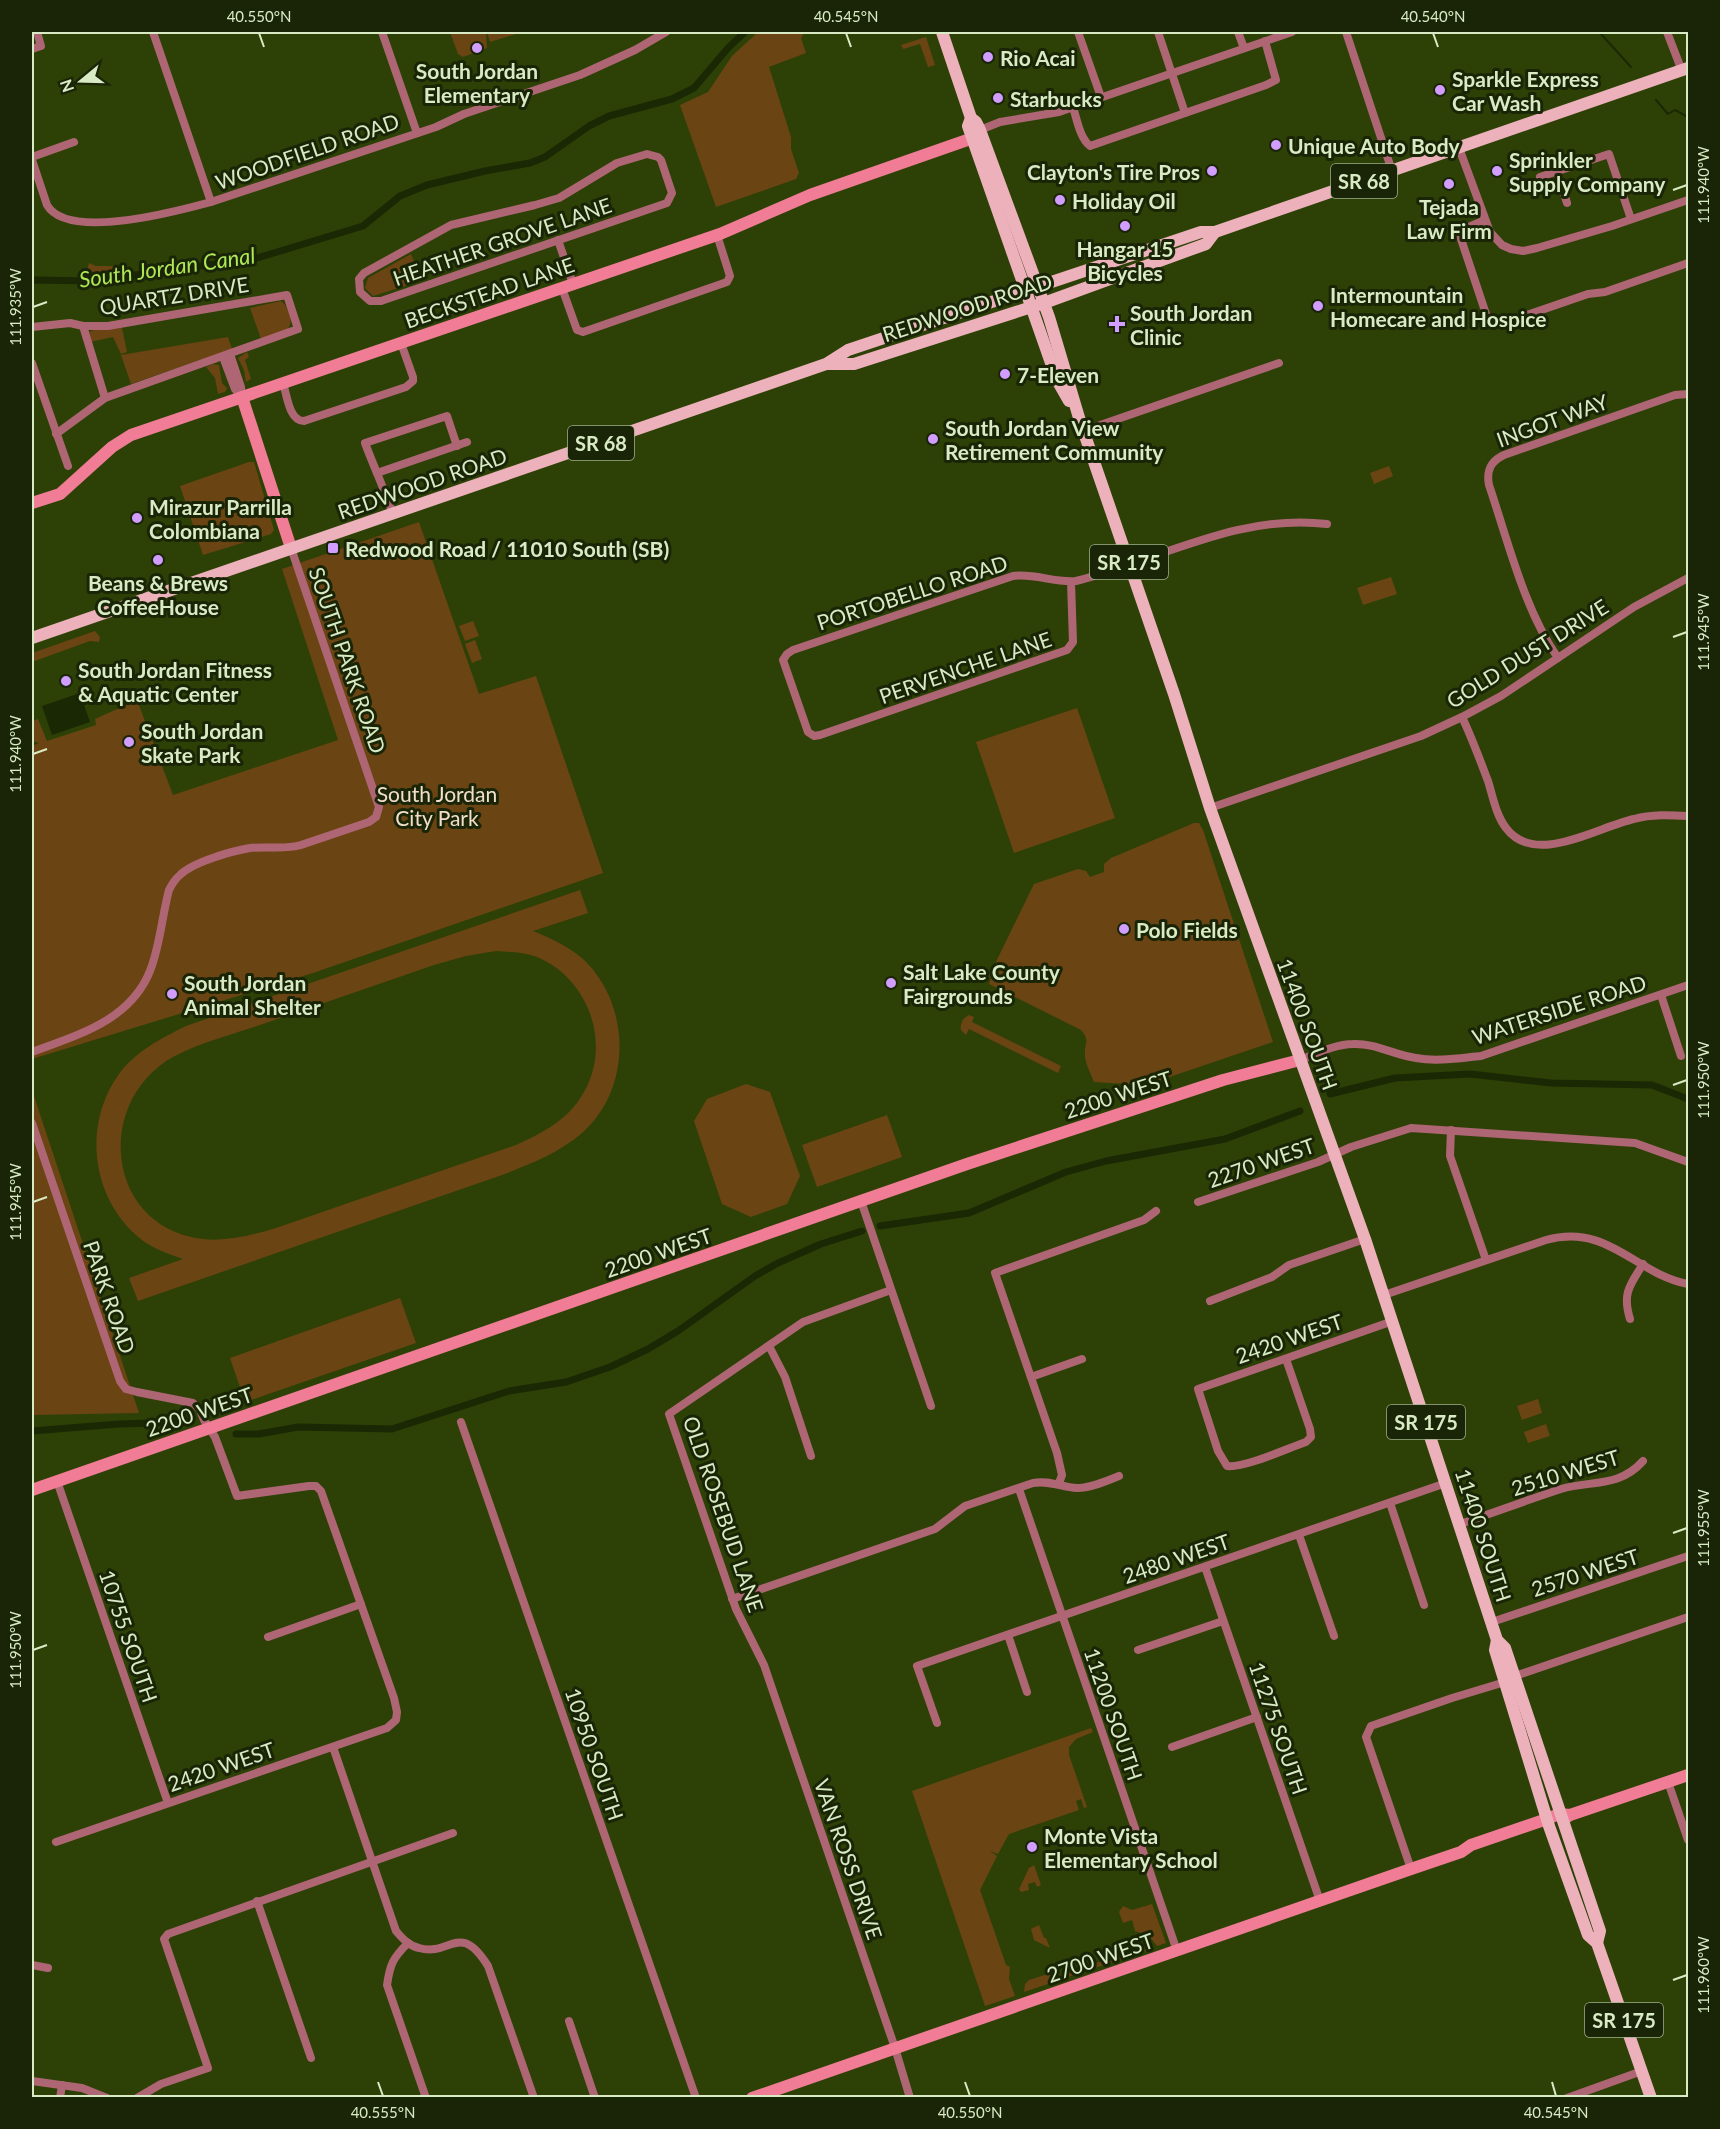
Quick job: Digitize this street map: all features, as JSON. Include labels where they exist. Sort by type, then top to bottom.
[{"type":"main road","name":"11400 SOUTH","points":[[942,32],[971,118],[968,126],[976,134],[1044,303],[1082,426],[1210,807],[1365,1239],[1497,1640],[1505,1648],[1510,1679],[1548,1822],[1588,1935],[1597,1942],[1651,2097]]},
{"type":"main road","name":"REDWOOD ROAD","points":[[32,638],[826,364],[848,350],[1201,232],[1215,232],[1685,69]]},
{"type":"main road","name":"11400 SOUTH","points":[[976,134],[1030,308],[1057,380],[1082,426]]},
{"type":"main road","name":"REDWOOD ROAD","points":[[826,364],[854,364],[1030,308],[1206,244],[1215,232]]},
{"type":"main road","name":"11400 SOUTH","points":[[1510,1679],[1564,1817],[1600,1932],[1597,1942]]},
{"type":"street","points":[[32,49],[41,46],[37,32]]},
{"type":"street","points":[[153,32],[211,202]]},
{"type":"street","points":[[382,32],[417,133]]},
{"type":"street","name":"WOODFIELD ROAD","points":[[32,158],[50,211],[58,216],[72,220],[103,223],[167,213],[211,202],[580,75],[635,50],[666,32]]},
{"type":"street","points":[[1078,32],[1101,97]]},
{"type":"street","points":[[1158,32],[1185,114]]},
{"type":"street","points":[[1238,32],[1244,48]]},
{"type":"street","points":[[976,134],[1000,122],[1073,107],[1292,32]]},
{"type":"street","points":[[1346,32],[1392,171]]},
{"type":"street","points":[[1667,32],[1685,69]]},
{"type":"street","points":[[1073,107],[1086,143],[1090,146],[1185,114],[1276,80],[1265,41]]},
{"type":"street","name":"BECKSTEAD LANE","points":[[32,503],[60,494],[112,447],[131,435],[717,235],[810,195],[976,134]]},
{"type":"street","points":[[32,158],[74,142]]},
{"type":"street","points":[[1459,148],[1490,232],[1502,245],[1523,251],[1689,200]]},
{"type":"street","name":"HEATHER GROVE LANE","points":[[647,154],[661,160],[672,193],[667,203],[558,240],[381,301],[370,301],[364,297],[359,285],[360,277],[364,273],[451,225],[535,206],[559,198],[617,163],[647,154]]},
{"type":"street","points":[[1540,177],[1609,154],[1631,219]]},
{"type":"street","points":[[1557,172],[1567,203]]},
{"type":"street","points":[[1485,220],[1464,229],[1460,236],[1486,314],[1496,323],[1504,323],[1588,294],[1605,292],[1689,263]]},
{"type":"street","points":[[558,240],[577,330],[583,332],[727,282],[730,276],[717,235]]},
{"type":"street","name":"QUARTZ DRIVE","points":[[32,327],[70,323],[83,326],[108,326],[287,295],[298,329],[226,355]]},
{"type":"street","points":[[83,326],[105,398]]},
{"type":"street","points":[[283,383],[294,417],[299,421],[406,387],[413,381],[401,343]]},
{"type":"street","points":[[56,434],[105,398],[226,355],[240,387],[291,548]]},
{"type":"street","points":[[32,363],[68,466]]},
{"type":"street","points":[[1082,426],[1279,363]]},
{"type":"street","name":"INGOT WAY","points":[[1558,658],[1544,637],[1533,613],[1489,485],[1487,475],[1490,466],[1504,454],[1675,395],[1689,394]]},
{"type":"street","points":[[393,514],[365,443],[447,416],[457,446]]},
{"type":"street","points":[[377,473],[467,442]]},
{"type":"street","name":"PORTOBELLO ROAD","points":[[808,732],[783,660],[790,652],[1013,576],[1035,575],[1071,582],[1245,527],[1301,521],[1327,524]]},
{"type":"street","name":"SOUTH PARK ROAD","points":[[32,1052],[90,1030],[110,1019],[129,1003],[143,985],[150,971],[169,890],[174,880],[186,870],[240,850],[290,848],[376,818],[379,807],[291,548]]},
{"type":"street","name":"GOLD DUST DRIVE","points":[[1210,807],[1421,736],[1462,717],[1501,696],[1634,607],[1689,578]]},
{"type":"street","name":"PERVENCHE LANE","points":[[808,732],[813,736],[820,735],[1067,650],[1073,642],[1071,582]]},
{"type":"street","points":[[1462,717],[1502,821],[1512,835],[1526,843],[1549,846],[1644,816],[1689,816]]},
{"type":"street","name":"WATERSIDE ROAD","points":[[1299,1060],[1333,1047],[1351,1044],[1370,1045],[1416,1059],[1481,1056],[1689,985]]},
{"type":"street","points":[[1660,995],[1681,1056]]},
{"type":"street","name":"2200 WEST","points":[[32,1490],[967,1164],[1211,1084],[1299,1060]]},
{"type":"street","name":"PARK ROAD","points":[[32,1123],[120,1382],[126,1389],[136,1392],[193,1403],[200,1410],[215,1437],[237,1496],[316,1486],[321,1491],[361,1604]]},
{"type":"street","name":"2270 WEST","points":[[1198,1202],[1351,1147],[1417,1127],[1635,1143],[1689,1162]]},
{"type":"street","points":[[1451,1130],[1450,1156],[1486,1260]]},
{"type":"street","points":[[861,1201],[932,1406]]},
{"type":"street","points":[[1059,1483],[1062,1476],[1057,1453],[995,1273],[1144,1220],[1156,1211]]},
{"type":"street","points":[[1384,1295],[1553,1238],[1574,1236],[1605,1243],[1671,1278],[1689,1284]]},
{"type":"street","points":[[1210,1300],[1272,1277],[1289,1265],[1365,1239]]},
{"type":"street","points":[[1630,1319],[1626,1295],[1643,1264]]},
{"type":"street","name":"OLD ROSEBUD LANE","points":[[769,1681],[760,1655],[732,1599],[669,1414],[811,1318],[891,1290]]},
{"type":"street","name":"2420 WEST","points":[[1286,1359],[1311,1437],[1306,1442],[1234,1467],[1227,1466],[1218,1451],[1198,1389],[1393,1321]]},
{"type":"street","points":[[769,1346],[785,1377],[811,1456]]},
{"type":"street","points":[[1030,1377],[1082,1359]]},
{"type":"street","name":"10950 SOUTH","points":[[461,1422],[696,2097]]},
{"type":"street","name":"2510 WEST","points":[[1460,1524],[1562,1489],[1608,1481],[1629,1473],[1643,1461]]},
{"type":"street","points":[[732,1599],[935,1529],[965,1506],[1041,1481],[1059,1483],[1067,1487],[1087,1487],[1119,1476]]},
{"type":"street","name":"10755 SOUTH","points":[[57,1481],[168,1803]]},
{"type":"street","name":"2480 WEST","points":[[937,1723],[917,1666],[1446,1483]]},
{"type":"street","name":"11200 SOUTH","points":[[1019,1489],[1177,1951]]},
{"type":"street","points":[[1390,1503],[1424,1605]]},
{"type":"street","points":[[1299,1535],[1334,1636]]},
{"type":"street","name":"2570 WEST","points":[[1492,1622],[1689,1556]]},
{"type":"street","name":"11275 SOUTH","points":[[1205,1567],[1320,1901]]},
{"type":"street","points":[[268,1637],[361,1604]]},
{"type":"street","name":"2420 WEST","points":[[56,1842],[387,1728],[396,1720],[397,1712],[361,1604]]},
{"type":"street","points":[[1411,1869],[1366,1737],[1371,1726],[1689,1617]]},
{"type":"street","points":[[1138,1650],[1223,1621]]},
{"type":"street","points":[[1008,1635],[1028,1692]]},
{"type":"street","name":"VAN ROSS DRIVE","points":[[769,1681],[910,2097]]},
{"type":"street","points":[[1172,1747],[1257,1718]]},
{"type":"street","points":[[333,1747],[396,1931],[408,1943],[419,1948],[467,1943],[478,1951],[488,1966],[534,2097]]},
{"type":"street","name":"2700 WEST","points":[[752,2097],[1461,1852],[1471,1845],[1689,1775]]},
{"type":"street","points":[[1668,1782],[1689,1840]]},
{"type":"street","points":[[137,2097],[161,2084],[208,2068],[164,1939],[174,1930],[453,1833]]},
{"type":"street","points":[[256,1901],[311,2058]]},
{"type":"street","points":[[408,1943],[395,1956],[389,1968],[387,1985],[426,2097]]},
{"type":"street","points":[[32,1965],[48,1968]]},
{"type":"street","points":[[569,2021],[596,2097]]},
{"type":"street","points":[[1567,2097],[1642,2072]]},
{"type":"street","points":[[32,2081],[93,2091],[107,2097]]},
{"type":"street","points":[[60,2097],[62,2085]]},
{"type":"green space","points":[[450,32],[486,32],[487,48],[463,57],[458,54]]},
{"type":"green space","points":[[487,32],[522,32],[490,42]]},
{"type":"green space","points":[[758,32],[802,32],[803,35],[801,38],[806,53],[769,67],[791,137],[791,149],[799,173],[796,179],[716,207],[680,105],[708,92],[732,56]]},
{"type":"green space","points":[[926,37],[935,65],[928,67],[920,44],[903,49],[901,45]]},
{"type":"green space","points":[[411,254],[421,281],[373,296],[365,288],[368,278]]},
{"type":"green space","points":[[89,263],[96,266],[116,266],[117,273],[86,274]]},
{"type":"green space","points":[[281,301],[288,312],[290,326],[283,332],[261,339],[250,308]]},
{"type":"green space","points":[[122,328],[127,352],[121,354],[113,337],[90,342],[89,332],[96,329]]},
{"type":"green space","points":[[228,337],[232,349],[131,384],[121,355]]},
{"type":"green space","points":[[247,352],[249,357],[245,360],[251,379],[246,382],[244,370],[238,358]]},
{"type":"green space","points":[[213,364],[219,365],[222,383],[227,388],[225,392],[218,394],[215,378],[206,367]]},
{"type":"green space","points":[[254,462],[274,530],[271,534],[203,555],[180,486]]},
{"type":"green space","points":[[1389,466],[1393,476],[1374,484],[1370,473]]},
{"type":"green space","name":"South Jordan City Park","points":[[419,522],[479,694],[536,676],[603,873],[313,973],[32,1059],[32,746],[39,743],[32,741],[32,721],[38,719],[47,741],[96,725],[95,719],[137,700],[173,795],[338,740],[282,569]]},
{"type":"green space","points":[[1391,577],[1397,594],[1363,605],[1357,588]]},
{"type":"green space","points":[[473,621],[479,636],[465,641],[459,626]]},
{"type":"green space","points":[[95,631],[100,637],[99,642],[90,641],[32,662],[32,653]]},
{"type":"green space","points":[[475,640],[482,659],[472,663],[465,644]]},
{"type":"green space","points":[[1077,708],[1115,818],[1014,853],[976,742]]},
{"type":"green space","name":"Polo Fields","points":[[1194,823],[1199,823],[1203,830],[1273,1042],[1146,1085],[1094,1082],[1086,1060],[1086,1039],[1081,1030],[989,984],[991,978],[989,976],[1034,884],[1078,869],[1086,871],[1090,877],[1104,872],[1104,864],[1111,858]]},
{"type":"green space","points":[[580,890],[588,913],[533,931],[576,953],[588,964],[602,983],[612,1004],[618,1026],[620,1050],[617,1073],[610,1095],[598,1115],[582,1133],[555,1152],[505,1174],[138,1301],[129,1278],[183,1259],[157,1249],[142,1240],[125,1223],[112,1204],[103,1183],[98,1161],[97,1138],[100,1116],[107,1094],[119,1074],[133,1058],[186,1026]],"holes":[[[496,951],[532,955],[556,968],[572,982],[584,999],[592,1019],[596,1039],[595,1060],[590,1081],[573,1108],[559,1121],[543,1132],[516,1145],[276,1228],[245,1236],[213,1240],[191,1237],[164,1227],[144,1210],[130,1189],[122,1164],[121,1139],[126,1113],[138,1089],[157,1068],[179,1054],[205,1043],[434,965]]]},
{"type":"green space","points":[[969,1015],[974,1017],[972,1022],[1061,1066],[1058,1073],[969,1029],[966,1035],[961,1030],[961,1025]]},
{"type":"green space","points":[[746,1084],[770,1092],[800,1176],[787,1204],[751,1217],[722,1204],[694,1121],[707,1099]]},
{"type":"green space","points":[[32,1090],[139,1413],[32,1415]]},
{"type":"green space","points":[[887,1115],[902,1157],[817,1187],[802,1145]]},
{"type":"green space","points":[[400,1298],[416,1343],[245,1402],[230,1358]]},
{"type":"green space","points":[[1538,1399],[1542,1413],[1522,1420],[1517,1406]]},
{"type":"green space","points":[[1546,1424],[1550,1436],[1528,1443],[1524,1432]]},
{"type":"green space","points":[[1091,1728],[1093,1732],[1076,1739],[1069,1747],[1069,1755],[1087,1807],[1084,1808],[1081,1799],[1076,1801],[1079,1810],[1009,1834],[998,1854],[990,1851],[997,1856],[980,1890],[1006,1965],[1010,1967],[1009,1979],[1015,1996],[985,2006],[912,1791]]},
{"type":"green space","points":[[1034,1865],[1041,1885],[1037,1887],[1035,1882],[1028,1884],[1029,1890],[1021,1892],[1019,1889],[1029,1868]]},
{"type":"green space","points":[[1152,1904],[1166,1943],[1157,1946],[1149,1936],[1135,1931],[1132,1920],[1123,1923],[1119,1912],[1123,1906],[1132,1910]]},
{"type":"green space","points":[[1039,1925],[1050,1948],[1034,1940],[1031,1929]]},
{"type":"green space","points":[[1141,1943],[1148,1950],[1024,1992],[1025,1984],[1029,1980],[1051,1973],[1049,1979],[1125,1953],[1129,1946]]},
{"type":"shaded area","points":[[80,693],[90,722],[52,735],[42,706]]},
{"type":"waterway","name":"South Jordan Canal","points":[[32,280],[92,281],[257,258],[363,226],[400,196],[427,185],[530,163],[545,157],[589,126],[609,116],[672,99],[694,88],[745,32]]},
{"type":"waterway","points":[[1601,34],[1631,67]]},
{"type":"waterway","points":[[1656,100],[1668,114],[1675,110],[1688,117]]},
{"type":"waterway","points":[[1330,1094],[1395,1078],[1470,1074],[1551,1083],[1652,1085],[1688,1099]]},
{"type":"waterway","points":[[880,1226],[969,1213],[1066,1172],[1106,1161],[1225,1139],[1300,1111]]},
{"type":"waterway","points":[[236,1434],[259,1434],[298,1427],[392,1429],[509,1391],[566,1382],[610,1367],[648,1349],[678,1331],[755,1276],[778,1263],[821,1244],[862,1231]]},
{"type":"waterway","points":[[32,1431],[119,1424],[187,1422]]},
{"type":"place","name":"South Jordan Elementary","points":[[477,48]]},
{"type":"place","name":"Rio Acai","points":[[988,57]]},
{"type":"place","name":"Sparkle Express Car Wash","points":[[1440,90]]},
{"type":"place","name":"Starbucks","points":[[998,98]]},
{"type":"place","name":"Unique Auto Body","points":[[1276,145]]},
{"type":"place","name":"Clayton's Tire Pros","points":[[1212,171]]},
{"type":"place","name":"Sprinkler Supply Company","points":[[1497,171]]},
{"type":"place","name":"Tejada Law Firm","points":[[1449,184]]},
{"type":"place","name":"Holiday Oil","points":[[1060,200]]},
{"type":"place","name":"Hangar 15 Bicycles","points":[[1125,226]]},
{"type":"place","name":"Intermountain Homecare and Hospice","points":[[1318,306]]},
{"type":"place","name":"South Jordan Clinic","points":[[1117,324]]},
{"type":"place","name":"7-Eleven","points":[[1005,374]]},
{"type":"place","name":"South Jordan View Retirement Community","points":[[933,439]]},
{"type":"place","name":"Mirazur Parrilla Colombiana","points":[[137,518]]},
{"type":"place","name":"Redwood Road / 11010 South (SB)","points":[[333,548]]},
{"type":"place","name":"Beans & Brews CoffeeHouse","points":[[158,560]]},
{"type":"place","name":"South Jordan Fitness & Aquatic Center","points":[[66,681]]},
{"type":"place","name":"South Jordan Skate Park","points":[[129,742]]},
{"type":"place","name":"Polo Fields","points":[[1124,929]]},
{"type":"place","name":"Salt Lake County Fairgrounds","points":[[891,983]]},
{"type":"place","name":"South Jordan Animal Shelter","points":[[172,994]]},
{"type":"place","name":"Monte Vista Elementary School","points":[[1032,1847]]}]
